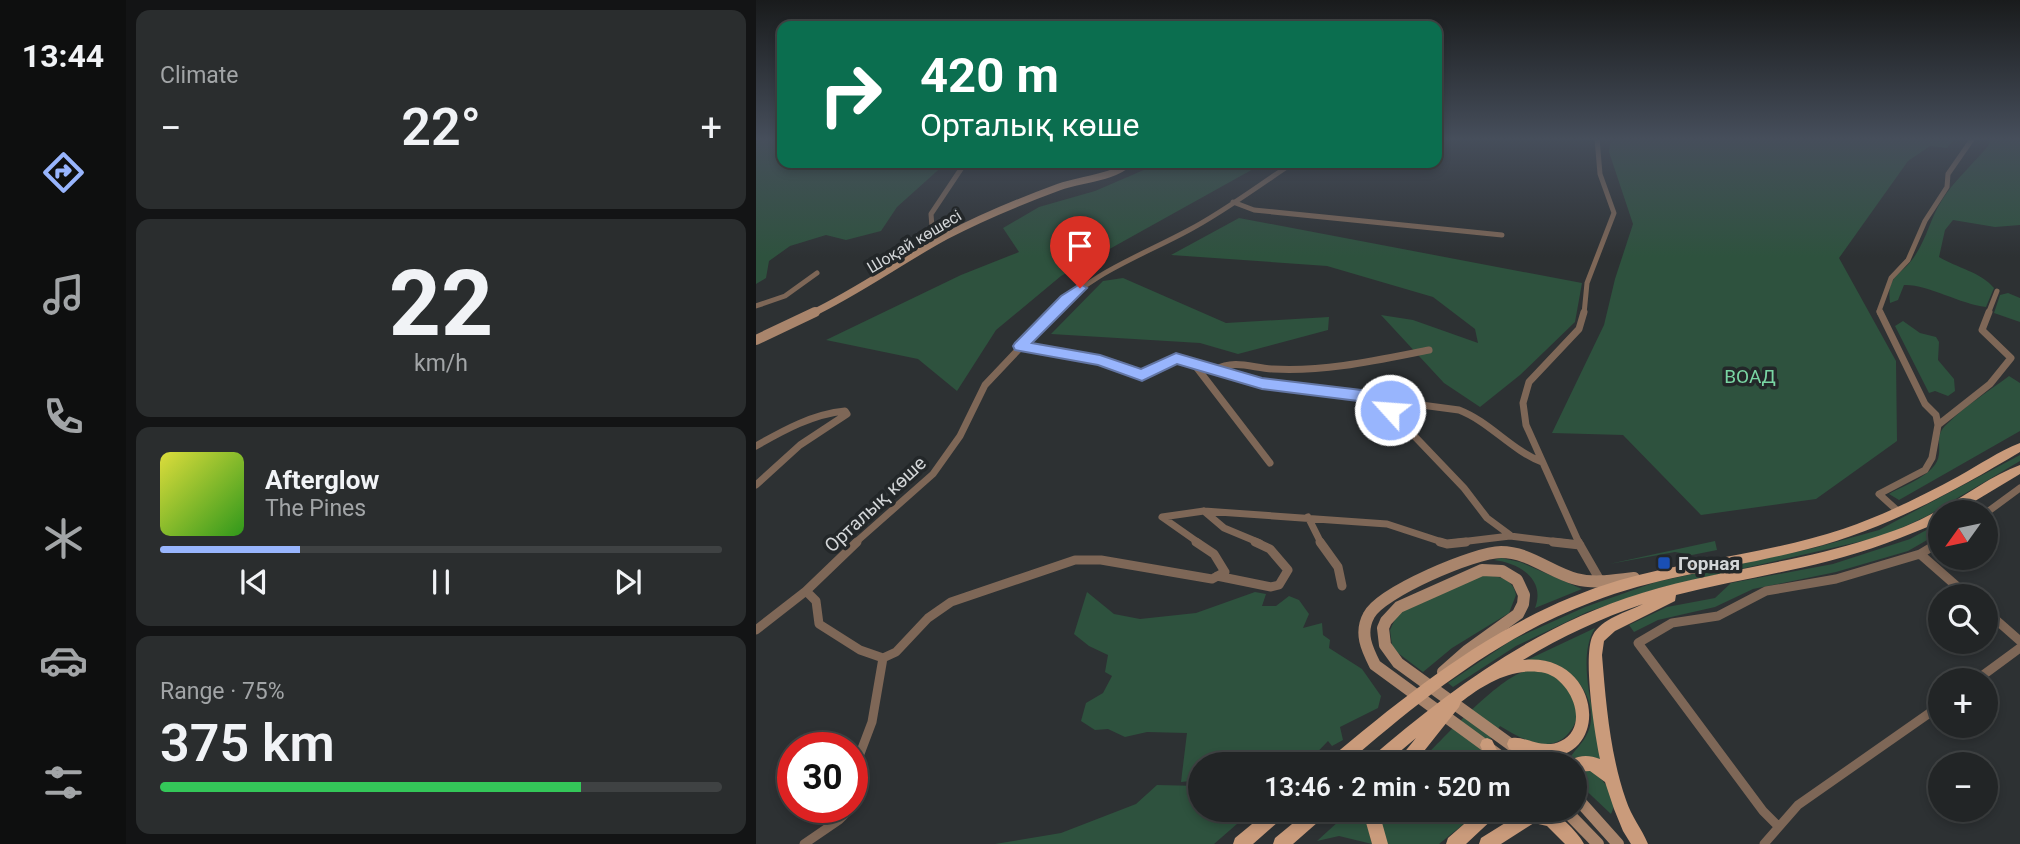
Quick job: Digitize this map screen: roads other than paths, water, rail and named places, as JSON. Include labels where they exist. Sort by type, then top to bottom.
[{"type":"main road","name":"Шоқай көшесі","points":[[756,340],[851,295],[943,238],[1059,187],[1097,177]]},
{"type":"main road","points":[[1435,680],[1486,648],[1604,587],[1838,536],[1899,512],[2020,447]]},
{"type":"main road","points":[[1966,500],[2020,469]]},
{"type":"main road","points":[[1389,752],[1472,682],[1568,628],[1642,599],[1850,551],[1892,538],[1928,521]]},
{"type":"main road","points":[[1496,752],[1382,671],[1368,655],[1365,645],[1366,620],[1381,599],[1402,587],[1481,556],[1502,552],[1528,557],[1574,579],[1604,587]]},
{"type":"main road","points":[[1349,752],[1435,680],[1468,650],[1518,614],[1523,606],[1524,589],[1511,574],[1493,568],[1482,570],[1398,606],[1385,620],[1382,629],[1385,647],[1398,663],[1514,744],[1524,752]]},
{"type":"main road","points":[[1640,844],[1622,816],[1612,780],[1598,690],[1595,655],[1598,638],[1610,626],[1693,586]]},
{"type":"main road","points":[[1414,752],[1472,682],[1498,672],[1536,666],[1548,667],[1571,681],[1579,692],[1584,720],[1574,740],[1564,748],[1551,751],[1535,751],[1514,744]]},
{"type":"main road","points":[[1487,745],[1490,752]]},
{"type":"main road","points":[[1587,764],[1593,763],[1603,768],[1612,780]]},
{"type":"main road","points":[[1587,809],[1618,844]]},
{"type":"main road","points":[[1487,844],[1533,815],[1551,819],[1576,844]]},
{"type":"main road","points":[[1241,844],[1266,822]]},
{"type":"main road","points":[[1281,844],[1307,822]]},
{"type":"main road","points":[[1374,822],[1380,844]]},
{"type":"main road","points":[[1454,844],[1479,822]]},
{"type":"main road","points":[[1558,822],[1560,826]]},
{"type":"main road","points":[[1577,822],[1598,844]]},
{"type":"street","points":[[943,238],[932,227],[931,214],[955,177]]},
{"type":"street","name":"Орталық көше","points":[[756,630],[806,591],[933,474],[960,436],[985,385],[1066,299],[1100,274],[1174,239],[1271,177]]},
{"type":"street","points":[[1601,177],[1614,213],[1587,284],[1583,321],[1579,329],[1529,382],[1523,403],[1526,425],[1542,462],[1580,545],[1604,587]]},
{"type":"street","points":[[1938,425],[1936,415],[1925,404],[1879,311],[1891,278],[1908,260],[1926,220],[1947,187],[1948,177]]},
{"type":"street","points":[[1233,202],[1254,210],[1502,235]]},
{"type":"street","points":[[756,306],[785,296],[817,273]]},
{"type":"street","points":[[1899,512],[1879,494],[1926,470],[1932,461],[1933,434],[1938,425],[2001,374],[2010,363],[2011,358],[2007,352],[1982,330],[1997,291]]},
{"type":"street","points":[[1020,346],[1100,360],[1142,375],[1170,359],[1262,384],[1378,398],[1472,414],[1518,453],[1542,462]]},
{"type":"street","points":[[1215,370],[1231,362],[1272,369],[1344,367],[1429,350]]},
{"type":"street","points":[[1194,364],[1221,401],[1243,424],[1270,463]]},
{"type":"street","points":[[1378,398],[1464,488],[1487,518],[1510,536]]},
{"type":"street","points":[[756,446],[816,419],[839,411],[845,411],[847,414],[800,446],[756,485]]},
{"type":"street","points":[[1998,504],[2020,488]]},
{"type":"street","points":[[806,591],[816,601],[819,624],[860,650],[883,658],[896,652],[928,618],[951,603],[1075,560],[1101,560],[1212,579],[1225,572],[1221,558],[1169,525],[1162,517],[1204,511],[1308,517],[1387,524],[1447,544],[1510,536],[1580,545]]},
{"type":"street","points":[[1204,511],[1211,521],[1228,531],[1265,544],[1281,558],[1287,570],[1279,585],[1271,587],[1217,576]]},
{"type":"street","points":[[1308,517],[1311,529],[1338,564],[1342,573],[1342,586]]},
{"type":"street","points":[[1776,824],[1763,811],[1638,643],[1672,624],[1718,616],[1766,591],[1836,579],[1920,554],[1928,549]]},
{"type":"street","points":[[1920,554],[1954,584]]},
{"type":"street","points":[[1998,622],[2020,641]]},
{"type":"street","points":[[1993,668],[2020,648]]},
{"type":"street","points":[[868,733],[883,658]]},
{"type":"street","points":[[1764,844],[1776,824],[1820,786],[1869,757],[1928,714]]},
{"type":"street","points":[[804,844],[835,823]]},
{"type":"place","name":"Горная","points":[[1664,563]]},
{"type":"park label","name":"ВОАД","points":[[1750,376]]}]
